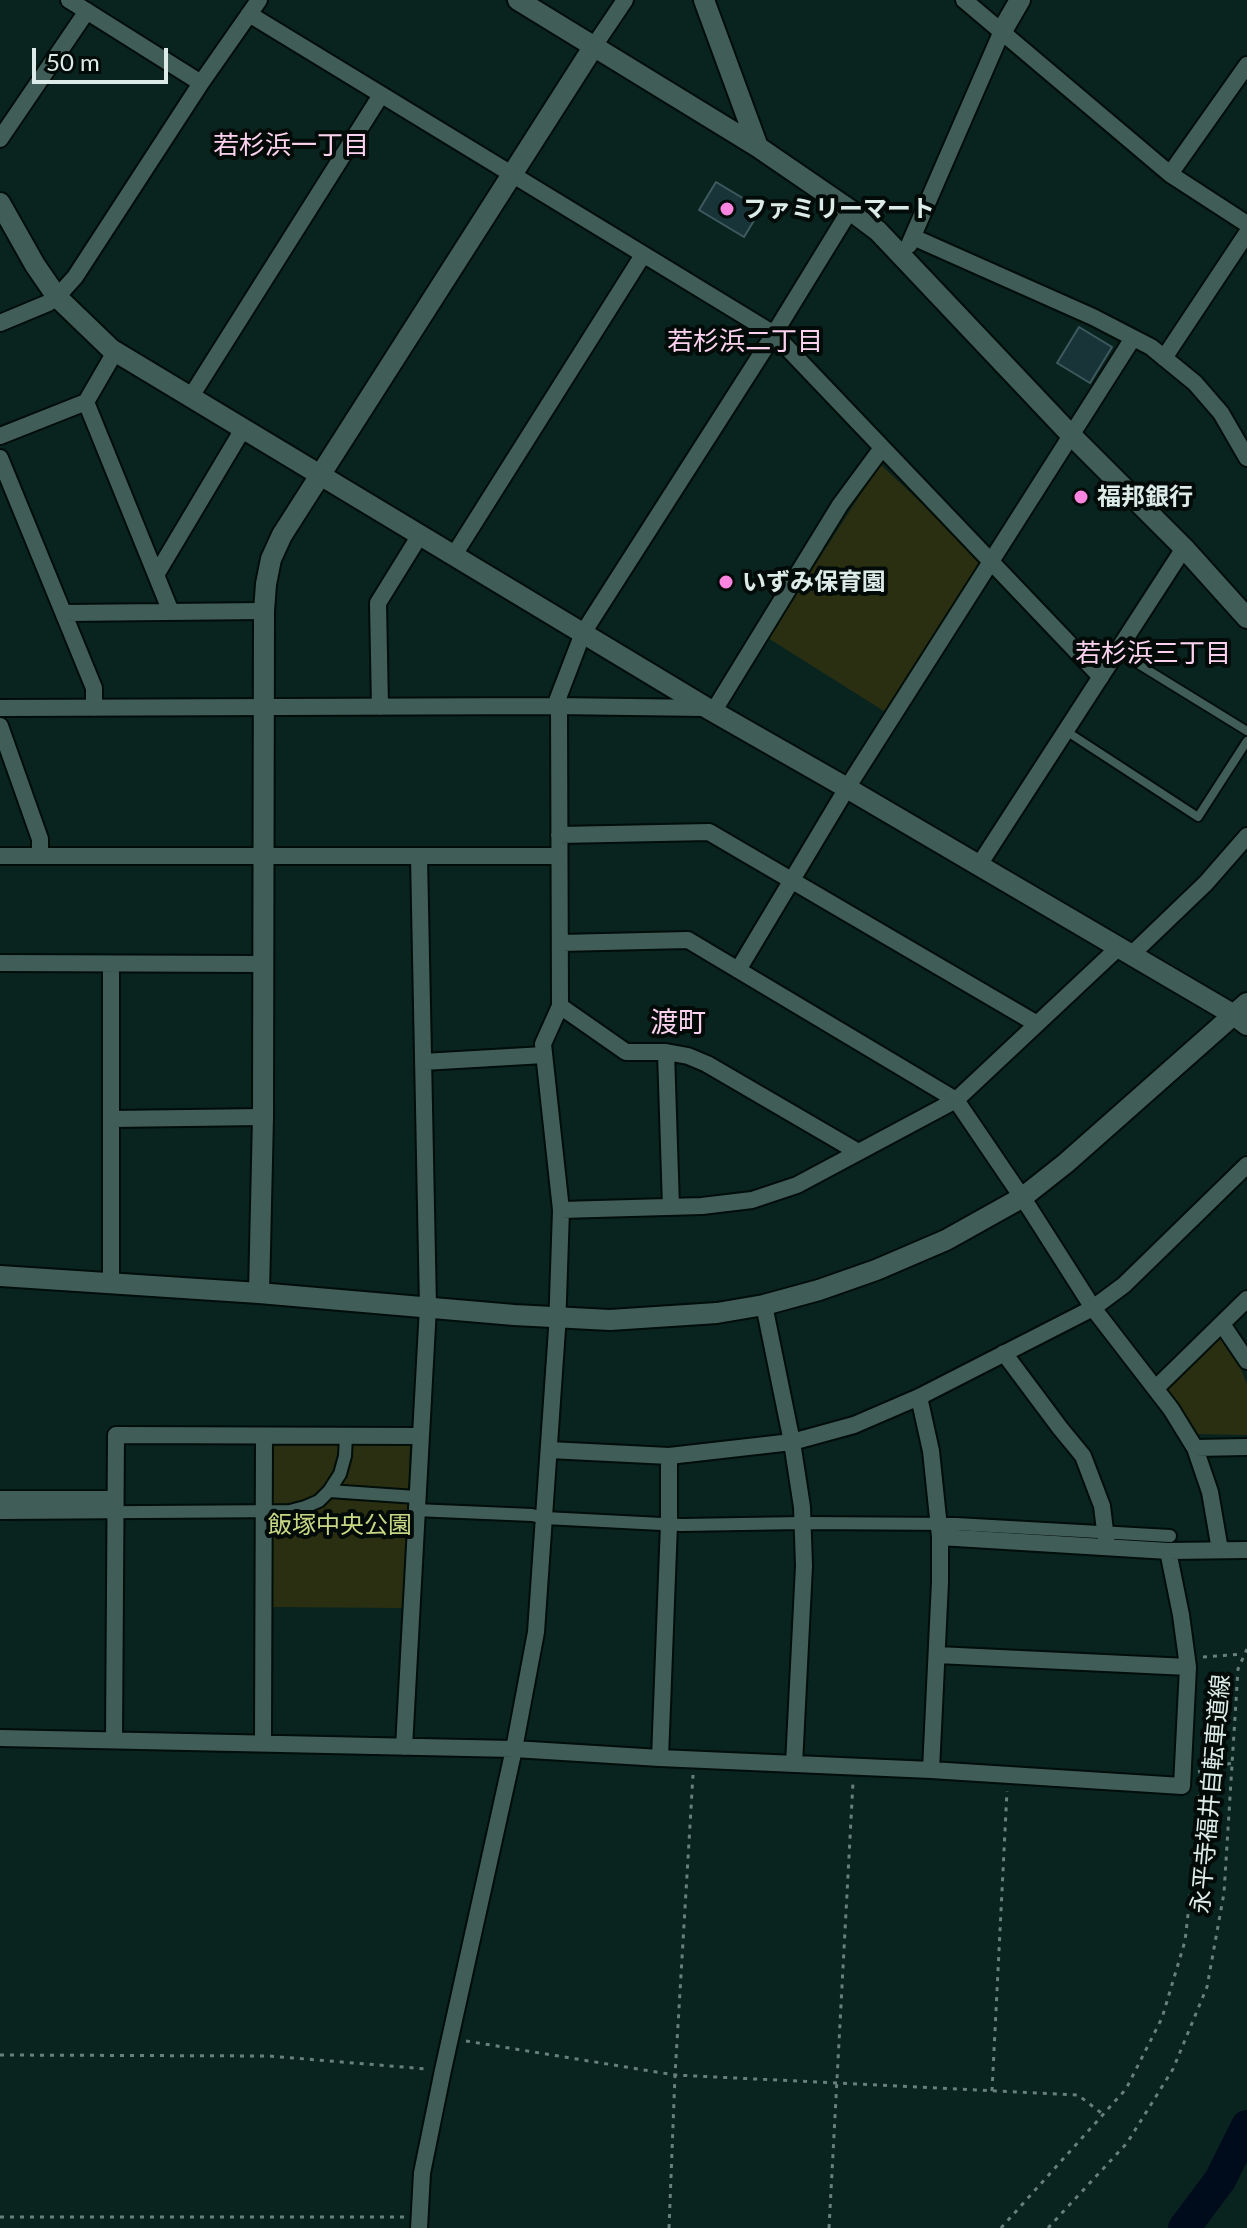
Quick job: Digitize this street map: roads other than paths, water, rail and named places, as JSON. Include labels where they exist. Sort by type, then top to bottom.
[{"type":"street","points":[[69,0],[201,83]]},
{"type":"street","points":[[518,0],[758,147],[878,231],[1071,435],[1184,548],[1247,618]]},
{"type":"street","points":[[259,1293],[263,1117],[264,611],[271,559],[282,535],[625,0]]},
{"type":"street","points":[[704,0],[758,147]]},
{"type":"street","points":[[964,0],[1170,174],[1247,224]]},
{"type":"street","points":[[903,257],[1002,31],[1020,0]]},
{"type":"street","points":[[0,323],[57,297],[75,277],[254,7],[381,95],[774,334],[1101,677]]},
{"type":"street","points":[[0,139],[87,11]]},
{"type":"street","points":[[1170,174],[1247,65]]},
{"type":"street","points":[[190,398],[381,95]]},
{"type":"street","points":[[0,203],[57,297],[115,352],[710,710],[1125,952],[1243,1015],[1023,1197],[946,1240],[876,1270],[764,1305],[717,1313],[610,1320],[0,1276]]},
{"type":"street","points":[[419,2222],[422,2173],[514,1749],[536,1632],[561,1210],[543,1044],[560,1006],[557,706],[583,633],[850,210]]},
{"type":"street","points":[[1164,358],[1247,233]]},
{"type":"street","points":[[913,237],[1093,317],[1151,347],[1195,383],[1221,413],[1247,458]]},
{"type":"street","points":[[454,555],[643,255]]},
{"type":"street","points":[[738,970],[847,788],[1133,338]]},
{"type":"street","points":[[0,436],[86,402],[115,352]]},
{"type":"street","points":[[86,402],[171,612]]},
{"type":"street","points":[[156,575],[243,429]]},
{"type":"street","points":[[710,710],[840,505],[882,448]]},
{"type":"street","points":[[0,458],[94,688],[94,708]]},
{"type":"street","points":[[380,707],[378,603],[420,535]]},
{"type":"street","points":[[979,865],[1184,548]]},
{"type":"street","points":[[64,613],[264,611]]},
{"type":"street","points":[[0,708],[557,706],[710,710]]},
{"type":"street","points":[[0,726],[40,839],[40,856]]},
{"type":"street","points":[[559,835],[709,832],[1037,1024]]},
{"type":"street","points":[[561,1210],[702,1206],[752,1200],[797,1185],[956,1100],[1037,1024],[1206,883],[1247,836]]},
{"type":"street","points":[[0,856],[559,856]]},
{"type":"street","points":[[404,1747],[428,1307],[419,856]]},
{"type":"street","points":[[560,943],[688,940],[956,1100],[1023,1197],[1093,1308],[1156,1388],[1195,1448],[1210,1492],[1220,1550]]},
{"type":"street","points":[[0,963],[263,964]]},
{"type":"street","points":[[111,964],[111,1284]]},
{"type":"street","points":[[560,1006],[626,1052],[666,1052],[707,1064],[858,1152]]},
{"type":"street","points":[[666,1052],[671,1207]]},
{"type":"street","points":[[423,1062],[544,1055]]},
{"type":"street","points":[[111,1119],[263,1117]]},
{"type":"street","points":[[549,1450],[669,1456],[792,1442],[854,1425],[919,1397],[1093,1308],[1124,1285],[1247,1165]]},
{"type":"street","points":[[1156,1388],[1247,1299]]},
{"type":"street","points":[[764,1305],[792,1442],[803,1523],[804,1566],[794,1764]]},
{"type":"street","points":[[1222,1324],[1247,1361]]},
{"type":"street","points":[[1004,1353],[1083,1456],[1102,1506],[1107,1540]]},
{"type":"street","points":[[919,1397],[931,1451],[939,1531],[931,1770]]},
{"type":"street","points":[[114,1740],[116,1435],[420,1436]]},
{"type":"street","points":[[263,1743],[264,1436]]},
{"type":"street","points":[[0,1499],[290,1511],[319,1501],[329,1491],[340,1474],[346,1436]]},
{"type":"street","points":[[1195,1448],[1247,1447]]},
{"type":"street","points":[[660,1758],[669,1456]]},
{"type":"street","points":[[329,1491],[545,1518],[669,1524],[803,1523],[1247,1550]]},
{"type":"street","points":[[0,1513],[115,1506]]},
{"type":"street","points":[[0,1738],[514,1749],[1183,1781],[1187,1663],[1169,1543]]},
{"type":"street","points":[[937,1655],[1187,1663]]},
{"type":"lane","points":[[1117,651],[1247,731]]},
{"type":"lane","points":[[1066,731],[1198,817],[1247,741]]},
{"type":"waterway","points":[[1184,2228],[1220,2180],[1247,2126]]},
{"type":"place","name":"ファミリーマート","points":[[727,209]]},
{"type":"place","name":"福邦銀行","points":[[1081,497]]},
{"type":"place","name":"いずみ保育園","points":[[726,582]]},
{"type":"district","name":"若杉浜一丁目","points":[[291,146]]},
{"type":"district","name":"若杉浜二丁目","points":[[745,342]]},
{"type":"district","name":"若杉浜三丁目","points":[[1153,654]]},
{"type":"district","name":"渡町","points":[[678,1023]]},
{"type":"park label","name":"飯塚中央公園","points":[[340,1525]]}]
